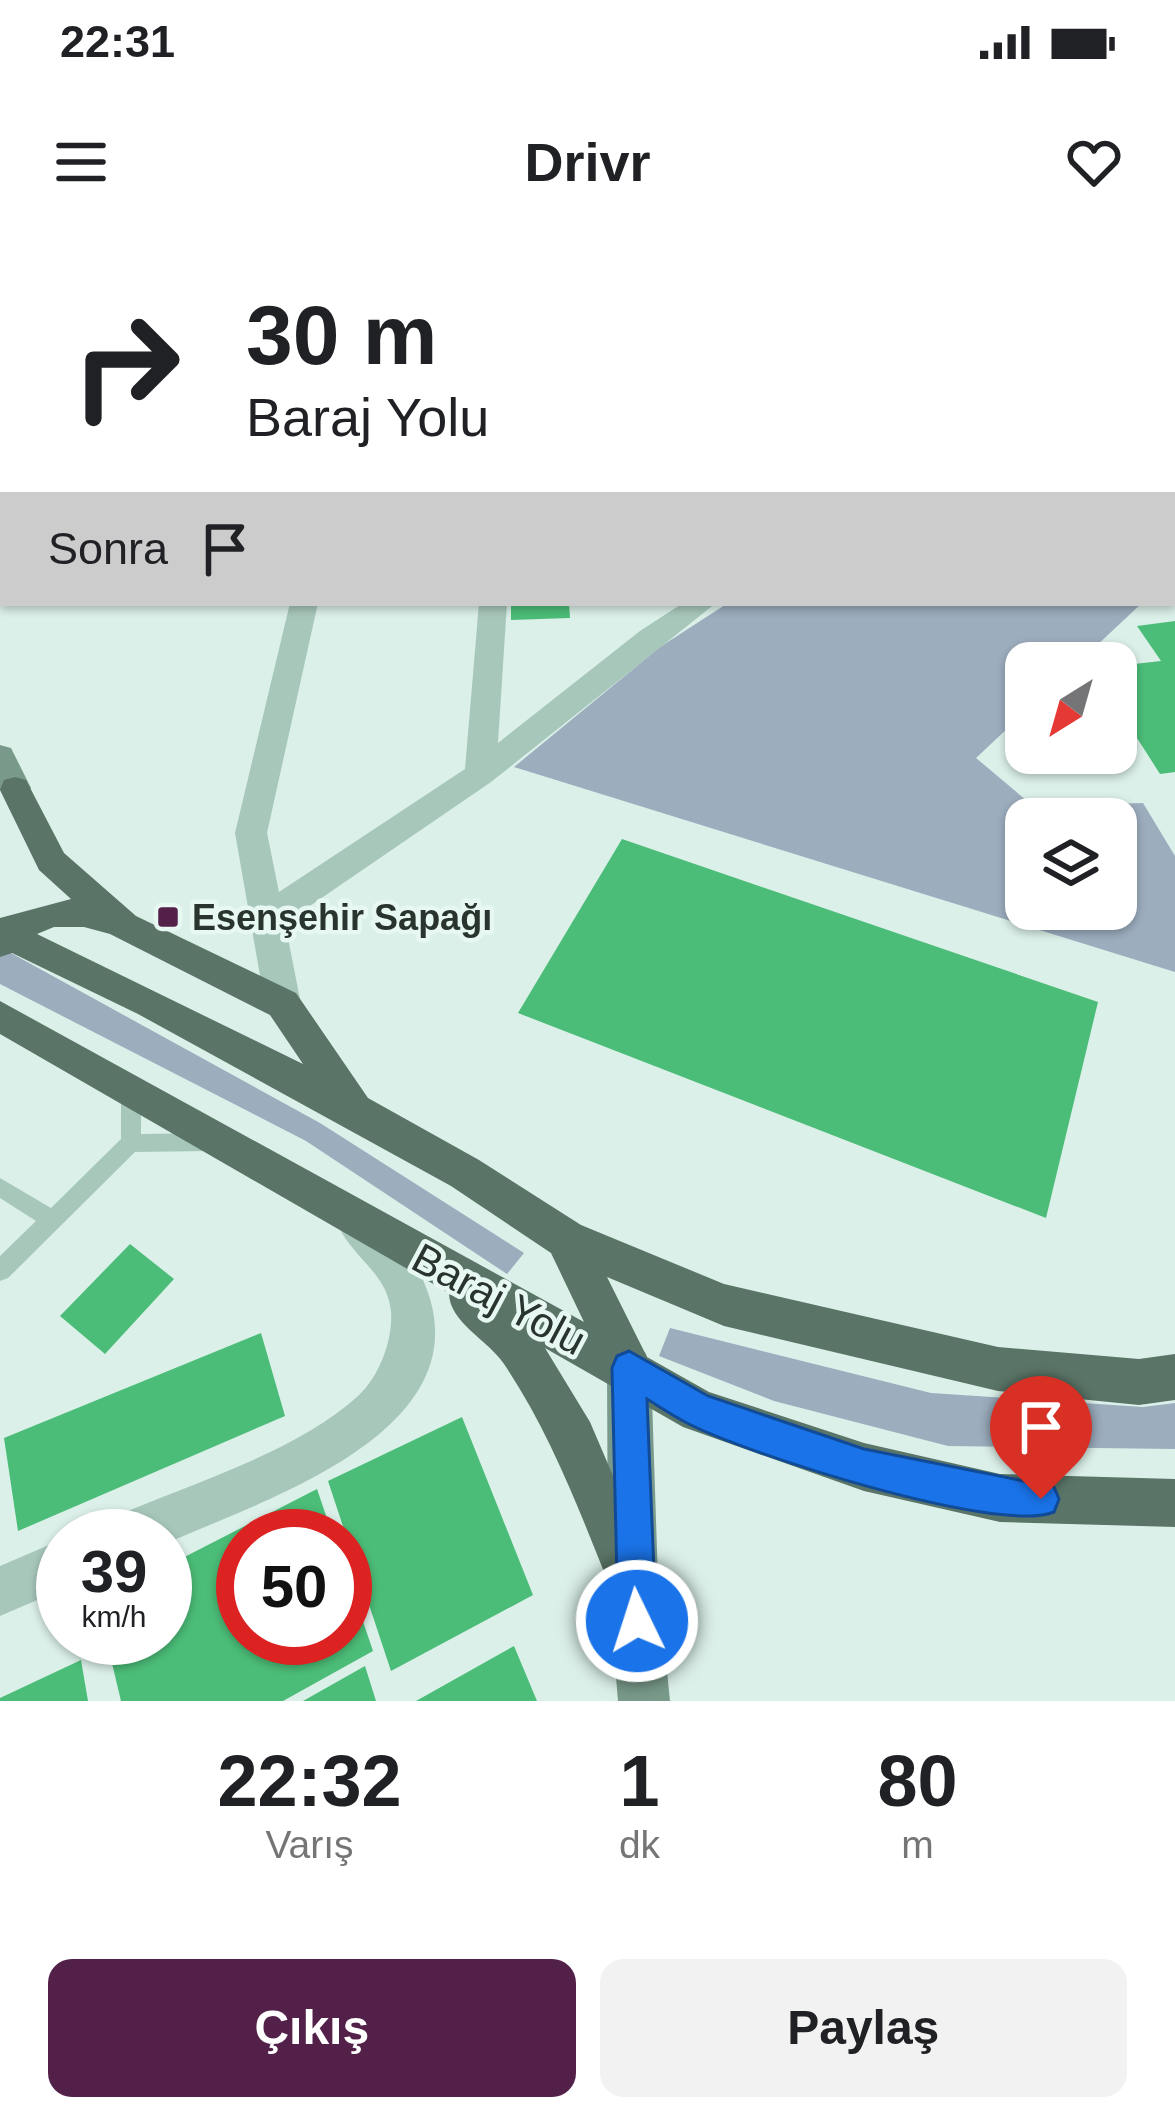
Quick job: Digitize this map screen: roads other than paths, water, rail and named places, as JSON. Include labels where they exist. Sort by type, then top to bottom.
[{"type":"main road","points":[[0,826],[8,772]]},
{"type":"main road","points":[[8,772],[51,861],[124,926]]},
{"type":"main road","points":[[2,937],[49,912],[88,910],[283,1004],[355,1111]]},
{"type":"main road","points":[[2,937],[151,1003],[355,1111],[466,1173],[566,1239],[724,1305],[998,1369],[1139,1382],[1175,1377]]},
{"type":"main road","name":"Baraj Yolu","points":[[0,1016],[699,1411],[864,1467],[1000,1498],[1175,1503]]},
{"type":"main road","points":[[566,1239],[629,1368],[633,1581],[644,1701]]},
{"type":"main road","points":[[436,1265],[517,1344],[574,1438],[633,1581]]},
{"type":"street","points":[[283,1004],[251,833],[303,606]]},
{"type":"street","points":[[480,774],[493,606]]},
{"type":"street","points":[[650,637],[653,606]]},
{"type":"street","points":[[266,918],[480,774],[650,637],[697,606]]},
{"type":"street","points":[[188,1509],[310,1456],[376,1411],[407,1361],[413,1311],[395,1263],[349,1216]]},
{"type":"street","points":[[0,1591],[36,1576]]},
{"type":"lane","points":[[131,1091],[131,1143]]},
{"type":"lane","points":[[0,1271],[131,1143],[219,1142]]},
{"type":"lane","points":[[0,1187],[52,1220]]},
{"type":"place","name":"Esenşehir Sapağı","points":[[168,917]]}]
